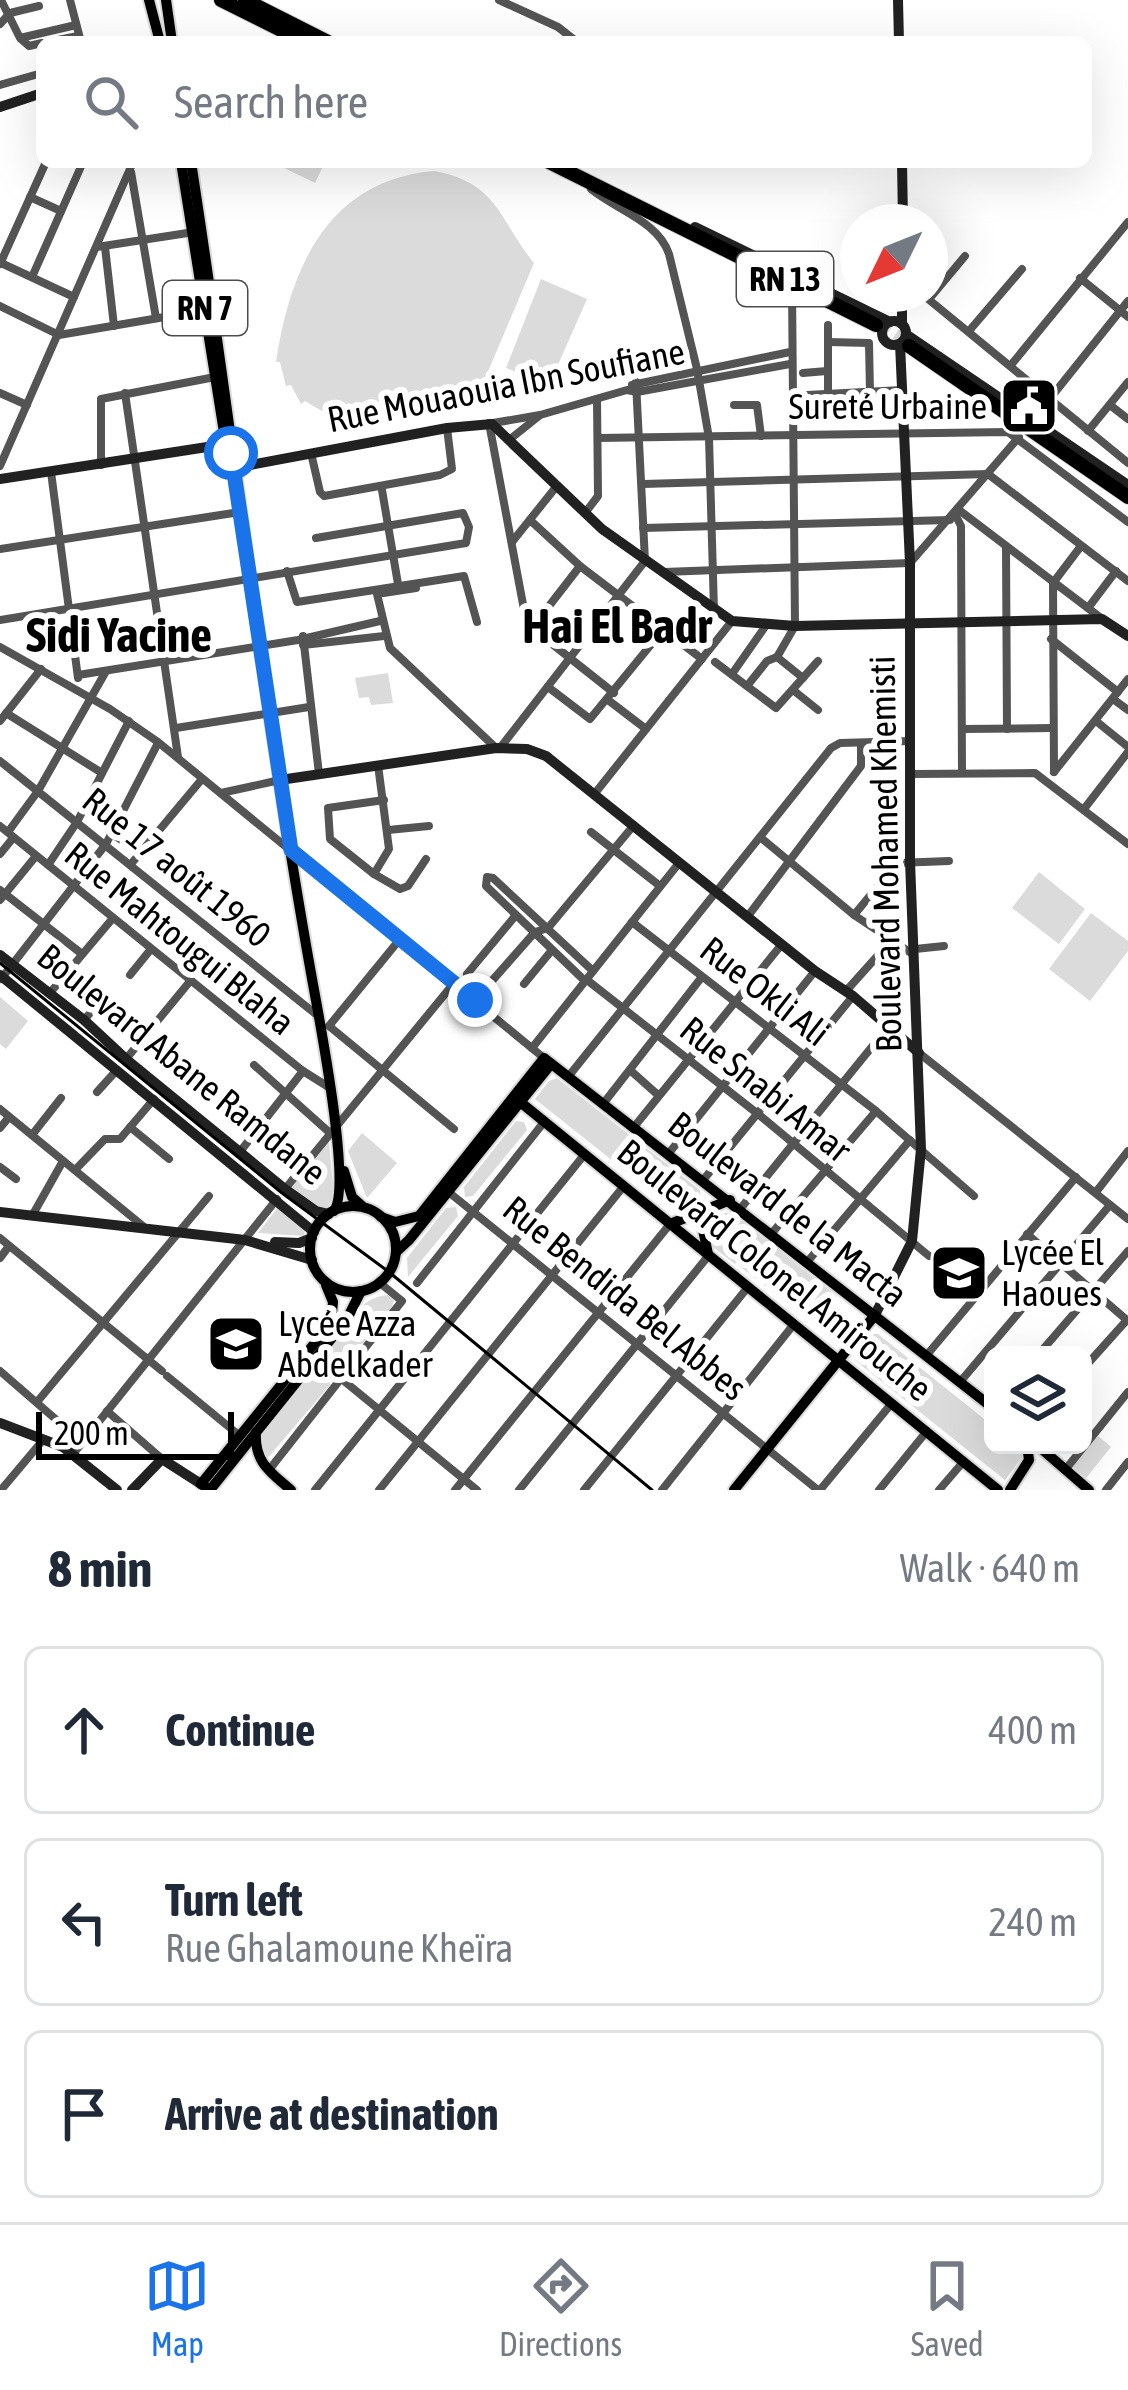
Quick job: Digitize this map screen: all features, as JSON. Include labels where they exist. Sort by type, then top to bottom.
[{"type":"highway","points":[[221,0],[293,36]]},
{"type":"highway","points":[[245,0],[316,36]]},
{"type":"highway","points":[[574,170],[694,231]]},
{"type":"highway","name":"RN 13","points":[[694,231],[893,332]]},
{"type":"highway","points":[[893,332],[1128,493]]},
{"type":"main road","points":[[149,0],[158,36]]},
{"type":"main road","points":[[166,0],[171,36]]},
{"type":"main road","points":[[898,0],[899,36]]},
{"type":"main road","points":[[0,107],[36,95]]},
{"type":"main road","name":"RN 7","points":[[182,168],[198,232]]},
{"type":"main road","name":"RN 7","points":[[192,168],[230,447]]},
{"type":"main road","points":[[902,168],[903,204]]},
{"type":"main road","points":[[694,231],[792,287],[893,332],[1032,422],[1128,493]]},
{"type":"main road","name":"RN 7","points":[[209,309],[215,377],[234,468],[291,850],[323,1026],[333,1130],[352,1197],[365,1208]]},
{"type":"main road","points":[[893,332],[897,312]]},
{"type":"main road","points":[[893,332],[897,312]]},
{"type":"main road","points":[[893,332],[931,365],[1128,493]]},
{"type":"main road","name":"Boulevard Mohamed Khemisti","points":[[874,1315],[912,1241],[919,1053],[910,861],[906,432],[904,380],[893,332]]},
{"type":"main road","points":[[904,380],[931,365]]},
{"type":"main road","points":[[490,423],[585,513],[732,621],[795,626],[1102,619],[1128,636]]},
{"type":"main road","name":"Rue Mouaouia Ibn Soufiane","points":[[234,468],[490,423]]},
{"type":"main road","points":[[0,479],[230,447]]},
{"type":"main road","points":[[280,780],[503,747],[546,756],[919,1053]]},
{"type":"main road","name":"Boulevard Abane Ramdane","points":[[0,955],[85,1020],[154,1099],[281,1194],[316,1211],[332,1212]]},
{"type":"main road","name":"Boulevard Abane Ramdane","points":[[1,977],[239,1153],[281,1194],[313,1235]]},
{"type":"main road","points":[[325,1282],[342,1291],[362,1291],[380,1282],[396,1252],[548,1061]]},
{"type":"main road","name":"Boulevard de la Macta","points":[[548,1061],[984,1401]]},
{"type":"main road","name":"Boulevard Colonel Amirouche","points":[[517,1100],[998,1490]]},
{"type":"main road","name":"RN 7","points":[[332,1212],[340,1199],[338,1150]]},
{"type":"main road","points":[[708,1183],[710,1205]]},
{"type":"main road","points":[[0,1212],[299,1243],[313,1235],[332,1212],[365,1208],[395,1222],[414,1219],[446,1190]]},
{"type":"main road","points":[[670,1224],[700,1215],[710,1205],[735,1204]]},
{"type":"main road","points":[[700,1215],[708,1254]]},
{"type":"main road","points":[[381,1217],[392,1233],[396,1252]]},
{"type":"main road","points":[[312,1355],[333,1315],[333,1302],[312,1260],[313,1235]]},
{"type":"main road","points":[[249,1241],[312,1260]]},
{"type":"main road","points":[[132,1490],[162,1459],[207,1488],[312,1355],[347,1319],[362,1291]]},
{"type":"main road","points":[[734,1490],[874,1315]]},
{"type":"main road","points":[[0,1423],[73,1454],[117,1490]]},
{"type":"main road","points":[[243,1442],[266,1469]]},
{"type":"main road","points":[[243,1442],[291,1490]]},
{"type":"main road","points":[[1010,1490],[1028,1454]]},
{"type":"main road","points":[[1047,1454],[1089,1490]]},
{"type":"main road","points":[[1029,1460],[1052,1459]]},
{"type":"street","points":[[1,0],[20,38],[29,46],[36,45]]},
{"type":"street","points":[[70,0],[79,36]]},
{"type":"street","points":[[499,0],[570,36]]},
{"type":"street","points":[[0,24],[10,13],[40,6]]},
{"type":"street","points":[[20,38],[76,25]]},
{"type":"street","points":[[0,85],[36,75]]},
{"type":"street","points":[[43,168],[4,243],[0,264],[74,297]]},
{"type":"street","points":[[32,277],[79,168]]},
{"type":"street","points":[[0,466],[131,168]]},
{"type":"street","points":[[132,168],[156,318]]},
{"type":"street","points":[[574,170],[602,198],[651,227],[664,241],[709,438],[714,611]]},
{"type":"street","points":[[30,197],[61,211]]},
{"type":"street","points":[[1010,365],[1128,222]]},
{"type":"street","points":[[100,247],[198,232]]},
{"type":"street","points":[[100,247],[114,326]]},
{"type":"street","points":[[948,273],[965,256]]},
{"type":"street","points":[[969,331],[1022,269]]},
{"type":"street","points":[[1080,278],[1124,314]]},
{"type":"street","points":[[747,686],[795,626],[792,287]]},
{"type":"street","points":[[1032,422],[1124,314],[1128,302]]},
{"type":"street","points":[[0,306],[59,334],[209,309]]},
{"type":"street","points":[[946,312],[1128,463]]},
{"type":"street","points":[[828,325],[828,394]]},
{"type":"street","points":[[828,342],[869,344],[870,392]]},
{"type":"street","points":[[698,374],[790,352]]},
{"type":"street","name":"Rue Mouaouia Ibn Soufiane","points":[[490,423],[540,415],[698,374],[790,364]]},
{"type":"street","points":[[803,373],[827,371]]},
{"type":"street","points":[[100,465],[99,402],[215,377]]},
{"type":"street","points":[[807,395],[870,392],[904,380]]},
{"type":"street","points":[[1088,431],[1128,382]]},
{"type":"street","points":[[368,626],[503,747],[645,561],[641,439],[633,388]]},
{"type":"street","points":[[0,393],[27,405]]},
{"type":"street","points":[[125,393],[178,759]]},
{"type":"street","points":[[585,513],[598,496],[596,399]]},
{"type":"street","points":[[734,405],[757,406],[761,436]]},
{"type":"street","points":[[1110,405],[1128,419]]},
{"type":"street","points":[[508,440],[540,415]]},
{"type":"street","points":[[490,423],[523,609],[532,628],[646,729]]},
{"type":"street","points":[[311,453],[324,496],[440,475],[452,469],[447,428]]},
{"type":"street","points":[[598,438],[1000,431],[1018,437],[1128,522]]},
{"type":"street","points":[[663,572],[910,563],[1018,437]]},
{"type":"street","points":[[50,472],[80,691]]},
{"type":"street","points":[[643,484],[988,474],[1128,581]]},
{"type":"street","points":[[511,543],[556,487]]},
{"type":"street","points":[[382,490],[398,584]]},
{"type":"street","points":[[0,549],[240,512]]},
{"type":"street","points":[[0,620],[467,542],[469,527],[463,513],[316,538]]},
{"type":"street","points":[[955,515],[961,526],[962,773]]},
{"type":"street","points":[[643,528],[955,515],[1102,619]]},
{"type":"street","points":[[530,520],[580,566],[702,659]]},
{"type":"street","points":[[1054,772],[1053,583],[1081,546]]},
{"type":"street","points":[[1006,547],[1007,729]]},
{"type":"street","points":[[532,628],[580,566]]},
{"type":"street","points":[[287,571],[297,602],[464,576],[477,622]]},
{"type":"street","points":[[1088,608],[1116,571]]},
{"type":"street","points":[[381,636],[376,594],[416,588]]},
{"type":"street","points":[[302,641],[380,621]]},
{"type":"street","points":[[596,792],[732,621]]},
{"type":"street","points":[[732,674],[767,623]]},
{"type":"street","points":[[548,687],[592,718],[663,630]]},
{"type":"street","points":[[78,675],[260,646],[381,636]]},
{"type":"street","points":[[1051,639],[1128,710]]},
{"type":"street","points":[[302,641],[319,775]]},
{"type":"street","points":[[0,646],[158,742],[548,1061]]},
{"type":"street","points":[[752,649],[803,678]]},
{"type":"street","points":[[715,662],[776,708],[818,661]]},
{"type":"street","points":[[41,669],[3,717],[102,773]]},
{"type":"street","points":[[0,854],[7,832],[38,791],[106,671]]},
{"type":"street","points":[[1048,782],[1128,679]]},
{"type":"street","points":[[793,690],[818,710]]},
{"type":"street","points":[[176,728],[310,707]]},
{"type":"street","points":[[48,865],[77,821],[129,721]]},
{"type":"street","points":[[1084,809],[1128,750],[1096,721]]},
{"type":"street","points":[[962,729],[1052,728]]},
{"type":"street","points":[[568,1077],[831,748],[911,741]]},
{"type":"street","points":[[1,977],[106,844],[158,742]]},
{"type":"street","points":[[748,916],[860,766],[861,742]]},
{"type":"street","name":"Rue 17 août 1960","points":[[0,761],[454,1129]]},
{"type":"street","points":[[374,874],[389,849],[378,765]]},
{"type":"street","points":[[912,774],[1029,772],[1128,844]]},
{"type":"street","points":[[130,864],[202,779]]},
{"type":"street","points":[[220,794],[280,780]]},
{"type":"street","points":[[384,800],[327,809],[330,838],[400,889],[408,886],[426,860]]},
{"type":"street","points":[[475,1000],[535,932],[548,928],[634,824]]},
{"type":"street","points":[[1119,837],[1128,825]]},
{"type":"street","points":[[388,830],[429,826]]},
{"type":"street","name":"Rue Mahtougui Blaha","points":[[7,832],[330,1088]]},
{"type":"street","points":[[591,832],[661,886]]},
{"type":"street","points":[[112,834],[140,852]]},
{"type":"street","points":[[760,837],[890,942],[915,952],[944,946]]},
{"type":"street","points":[[35,856],[2,894],[82,954]]},
{"type":"street","points":[[532,1048],[680,861]]},
{"type":"street","points":[[854,915],[895,865],[949,861]]},
{"type":"street","points":[[488,876],[548,928],[588,978],[486,886],[488,876]]},
{"type":"street","points":[[467,974],[516,915]]},
{"type":"street","points":[[49,994],[113,918]]},
{"type":"street","name":"Rue Okli Ali","points":[[632,922],[876,1111],[974,1196]]},
{"type":"street","points":[[323,1026],[400,939]]},
{"type":"street","points":[[708,1183],[890,942]]},
{"type":"street","points":[[634,1127],[782,944]]},
{"type":"street","points":[[130,975],[151,949]]},
{"type":"street","points":[[524,985],[552,950]]},
{"type":"street","points":[[669,1153],[815,970]]},
{"type":"street","name":"Rue Snabi Amar","points":[[588,978],[929,1256]]},
{"type":"street","points":[[603,1104],[701,978]]},
{"type":"street","points":[[97,1092],[191,980]]},
{"type":"street","points":[[73,1454],[454,983]]},
{"type":"street","points":[[85,1020],[104,997]]},
{"type":"street","points":[[735,1204],[889,1026]]},
{"type":"street","points":[[919,1053],[1128,1219]]},
{"type":"street","points":[[254,1065],[333,1130]]},
{"type":"street","points":[[630,1070],[658,1095]]},
{"type":"street","points":[[239,1153],[303,1071]]},
{"type":"street","points":[[32,1135],[61,1098]]},
{"type":"street","points":[[75,1170],[105,1138],[118,1140],[154,1099]]},
{"type":"street","points":[[0,1109],[147,1229]]},
{"type":"street","points":[[772,1233],[876,1111]]},
{"type":"street","points":[[0,1128],[9,1117]]},
{"type":"street","points":[[417,1283],[544,1122]]},
{"type":"street","points":[[130,1127],[170,1159]]},
{"type":"street","points":[[808,1261],[860,1199],[916,1144]]},
{"type":"street","points":[[315,1490],[584,1155]]},
{"type":"street","points":[[1096,1192],[1126,1157]]},
{"type":"street","points":[[32,1216],[63,1161]]},
{"type":"street","points":[[0,1167],[16,1179]]},
{"type":"street","points":[[926,1356],[1076,1177]]},
{"type":"street","points":[[379,1490],[623,1187]]},
{"type":"street","name":"Rue Bendida Bel Abbes","points":[[446,1190],[819,1490]]},
{"type":"street","points":[[37,1402],[209,1196]]},
{"type":"street","points":[[959,1383],[1110,1205]]},
{"type":"street","points":[[455,1490],[670,1224]]},
{"type":"street","points":[[1027,1234],[1128,1320],[1092,1360]]},
{"type":"street","points":[[0,1238],[243,1442]]},
{"type":"street","points":[[0,1258],[9,1246]]},
{"type":"street","points":[[1046,1346],[1128,1252]]},
{"type":"street","points":[[519,1490],[708,1254]]},
{"type":"street","points":[[266,1469],[402,1300],[380,1282]]},
{"type":"street","points":[[584,1490],[748,1287]]},
{"type":"street","points":[[662,1490],[794,1324]]},
{"type":"street","points":[[312,1355],[477,1490]]},
{"type":"street","points":[[0,1371],[82,1442]]},
{"type":"street","points":[[1065,1470],[1128,1392]]},
{"type":"street","points":[[819,1490],[892,1403]]},
{"type":"street","points":[[107,1411],[162,1459]]},
{"type":"street","points":[[880,1490],[927,1431]]},
{"type":"street","points":[[1,1489],[44,1438]]},
{"type":"street","points":[[939,1490],[964,1461]]},
{"type":"street","points":[[1106,1490],[1128,1462]]},
{"type":"shaded area","points":[[284,168],[322,168],[315,183]]},
{"type":"shaded area","points":[[434,171],[472,184],[485,194],[534,263],[481,388],[471,383],[411,415],[369,422],[326,413],[305,401],[301,404],[291,385],[286,386],[280,362],[276,362],[282,327],[304,263],[341,211],[367,191],[397,178]]},
{"type":"shaded area","points":[[541,279],[587,299],[549,385],[506,368]]},
{"type":"shaded area","points":[[388,673],[393,703],[371,705],[369,697],[359,698],[355,678]]},
{"type":"shaded area","points":[[1039,872],[1085,909],[1059,944],[1012,908]]},
{"type":"shaded area","points":[[1091,913],[1128,941],[1128,951],[1090,1001],[1049,969]]},
{"type":"shaded area","points":[[0,997],[28,1021],[6,1049],[0,1044]]},
{"type":"shaded area","points":[[557,1078],[700,1190],[702,1202],[692,1214],[681,1215],[535,1099]]},
{"type":"shaded area","points":[[516,1121],[524,1122],[527,1130],[473,1196],[465,1197],[464,1187]]},
{"type":"shaded area","points":[[362,1133],[397,1163],[367,1198],[348,1151]]},
{"type":"shaded area","points":[[329,1142],[334,1196],[325,1212],[289,1191]]},
{"type":"shaded area","points":[[278,1207],[305,1230],[304,1236],[258,1233]]},
{"type":"shaded area","points":[[456,1207],[458,1216],[408,1277],[407,1258],[446,1208]]},
{"type":"shaded area","points":[[731,1212],[837,1296],[824,1311],[731,1238],[744,1251],[735,1264],[714,1248],[711,1228],[719,1214]]},
{"type":"shaded area","points":[[747,1253],[797,1293],[789,1304],[738,1265]]},
{"type":"shaded area","points":[[388,1295],[394,1300],[391,1309],[343,1367],[325,1361],[324,1352],[352,1316],[368,1302]]},
{"type":"shaded area","points":[[878,1334],[984,1419],[984,1454],[1024,1455],[1005,1480],[855,1357]]},
{"type":"shaded area","points":[[319,1366],[329,1372],[330,1385],[266,1460],[260,1434],[310,1368]]},
{"type":"shaded area","points":[[1098,1436],[1111,1447],[1086,1478],[1072,1467],[1083,1454],[1092,1454]]},
{"type":"tunnel","points":[[879,321],[912,343]]},
{"type":"tram line","points":[[0,963],[282,1193],[389,1272],[652,1490]]},
{"type":"place","name":"Sureté Urbaine","points":[[1029,406]]},
{"type":"place","name":"Lycée El Haoues","points":[[959,1273]]},
{"type":"place","name":"Lycée Azza Abdelkader","points":[[236,1344]]},
{"type":"district","name":"Hai El Badr","points":[[617,625]]},
{"type":"district","name":"Sidi Yacine","points":[[119,634]]},
{"type":"route","points":[[231,453],[291,850],[475,1000]]}]
